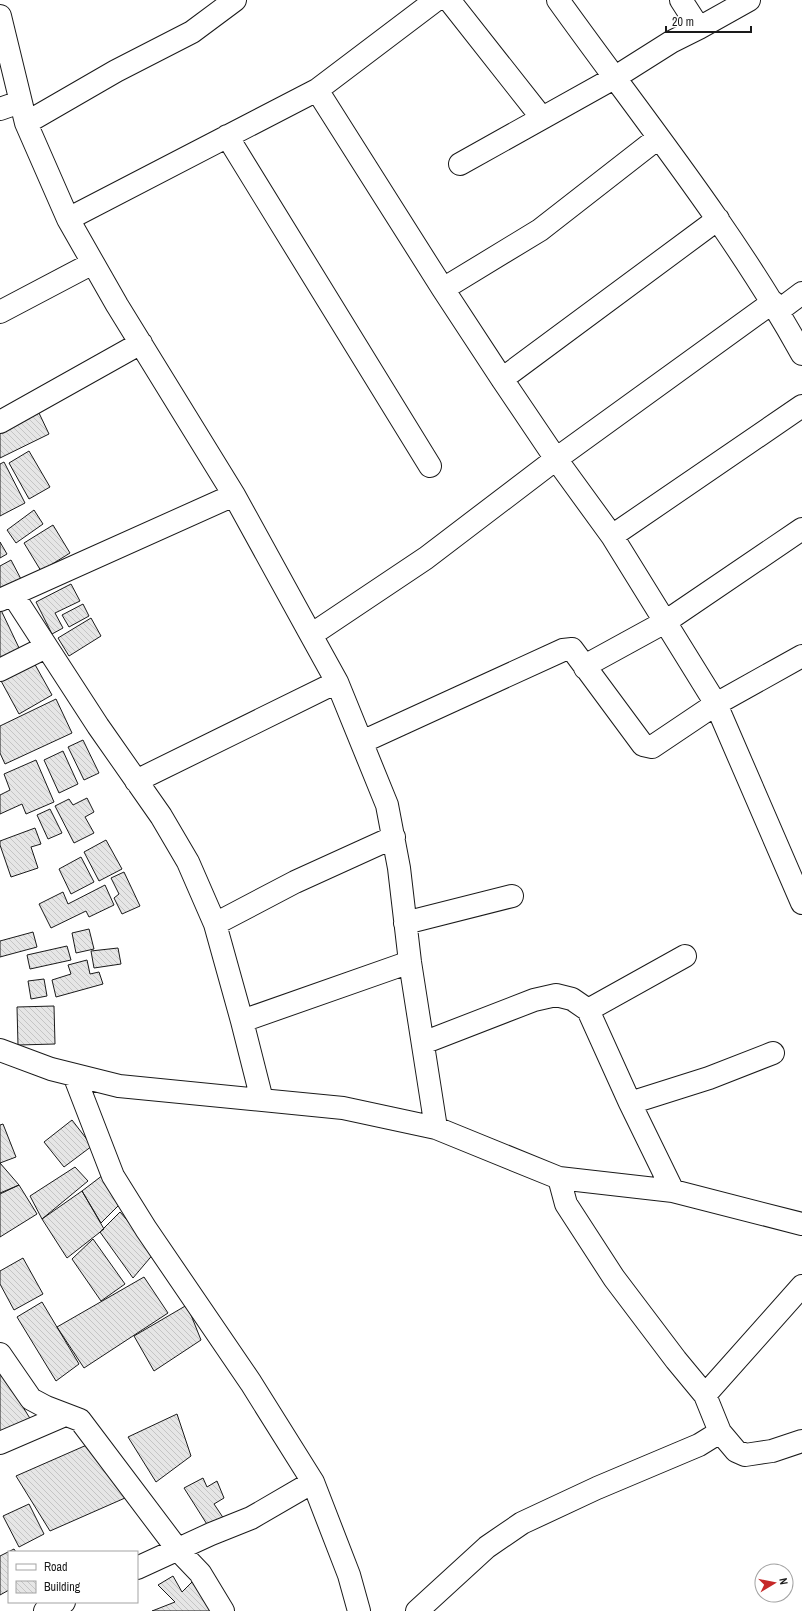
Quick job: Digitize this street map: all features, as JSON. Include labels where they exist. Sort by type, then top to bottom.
[{"type":"street","points":[[15,111],[116,71],[192,32],[234,0]]},
{"type":"street","points":[[68,219],[317,90],[436,0]]},
{"type":"street","points":[[449,0],[542,118]]},
{"type":"street","points":[[558,0],[718,219],[776,306],[802,354]]},
{"type":"street","points":[[681,0],[699,28]]},
{"type":"street","points":[[460,164],[614,78],[671,42],[749,0]]},
{"type":"street","points":[[0,16],[15,111],[68,219],[141,343],[234,495],[337,682],[387,805],[399,868],[410,962],[436,1128]]},
{"type":"street","points":[[317,90],[502,379],[556,459],[612,536],[716,704],[802,902]]},
{"type":"street","points":[[227,136],[430,466]]},
{"type":"street","points":[[443,289],[540,230],[658,138]]},
{"type":"street","points":[[502,379],[718,219]]},
{"type":"street","points":[[0,312],[93,263]]},
{"type":"street","points":[[311,635],[426,558],[556,459],[776,306],[802,293]]},
{"type":"street","points":[[0,422],[141,343]]},
{"type":"street","points":[[612,536],[802,406]]},
{"type":"street","points":[[234,495],[6,598],[46,647],[98,726],[161,816],[188,862],[215,924],[262,1100]]},
{"type":"street","points":[[585,668],[592,662],[665,622],[802,529]]},
{"type":"street","points":[[0,670],[46,647]]},
{"type":"street","points":[[362,742],[563,650],[572,649],[643,745],[652,747],[716,704],[802,656]]},
{"type":"street","points":[[136,781],[337,682]]},
{"type":"street","points":[[215,924],[294,882],[394,837]]},
{"type":"street","points":[[405,923],[512,896]]},
{"type":"street","points":[[588,1010],[685,956]]},
{"type":"street","points":[[242,1021],[410,962]]},
{"type":"street","points":[[423,1043],[534,1000],[556,995],[572,998],[588,1010],[630,1103],[673,1191]]},
{"type":"street","points":[[0,1050],[51,1070],[119,1086],[344,1108],[436,1128],[559,1178],[673,1191],[802,1224]]},
{"type":"street","points":[[630,1103],[709,1078],[773,1053]]},
{"type":"street","points":[[74,1075],[113,1176],[146,1228],[252,1383],[313,1482],[349,1575],[359,1611]]},
{"type":"street","points":[[559,1178],[566,1204],[614,1278],[676,1360],[705,1395],[720,1432],[736,1451],[745,1455],[772,1451],[802,1441]]},
{"type":"street","points":[[705,1395],[802,1286]]},
{"type":"street","points":[[0,1354],[31,1399],[65,1415],[80,1420],[178,1550],[200,1573],[223,1611]]},
{"type":"street","points":[[0,1442],[65,1415]]},
{"type":"street","points":[[417,1611],[487,1546],[522,1523],[597,1488],[699,1445],[720,1432]]},
{"type":"street","points":[[138,1568],[211,1534],[251,1518],[313,1482]]},
{"type":"street","points":[[45,1611],[62,1603]]},
{"type":"building","points":[[39,413],[49,434],[0,458],[0,432]]},
{"type":"building","points":[[29,451],[50,487],[29,499],[9,463]]},
{"type":"building","points":[[4,462],[25,503],[0,516],[0,464]]},
{"type":"building","points":[[34,510],[43,524],[16,543],[7,530]]},
{"type":"building","points":[[53,525],[70,553],[41,571],[24,543]]},
{"type":"building","points":[[0,542],[7,554],[0,558]]},
{"type":"building","points":[[11,560],[22,581],[0,593],[0,566]]},
{"type":"building","points":[[71,584],[80,601],[55,613],[63,628],[52,634],[36,602]]},
{"type":"building","points":[[83,604],[89,616],[69,627],[62,615]]},
{"type":"building","points":[[0,608],[20,650],[0,659]]},
{"type":"building","points":[[91,618],[101,636],[69,656],[58,638]]},
{"type":"building","points":[[33,661],[52,695],[19,714],[0,679]]},
{"type":"building","points":[[56,699],[72,733],[5,764],[0,753],[0,726]]},
{"type":"building","points":[[83,740],[99,773],[84,780],[68,747]]},
{"type":"building","points":[[63,751],[78,784],[59,793],[44,760]]},
{"type":"building","points":[[36,760],[54,802],[26,814],[22,804],[0,814],[0,795],[10,790],[4,774]]},
{"type":"building","points":[[87,798],[94,812],[85,817],[94,833],[74,843],[55,806],[69,799],[73,805]]},
{"type":"building","points":[[50,809],[62,833],[48,839],[37,815]]},
{"type":"building","points":[[35,828],[41,844],[31,847],[38,868],[11,877],[0,841]]},
{"type":"building","points":[[106,840],[122,869],[99,881],[84,852]]},
{"type":"building","points":[[81,857],[94,882],[71,894],[59,869]]},
{"type":"building","points":[[124,872],[140,906],[122,914],[114,898],[119,894],[111,878]]},
{"type":"building","points":[[105,885],[114,905],[89,917],[86,911],[51,928],[39,904],[63,892],[68,904]]},
{"type":"building","points":[[89,929],[94,949],[76,953],[72,933]]},
{"type":"building","points":[[33,932],[37,947],[0,957],[0,941]]},
{"type":"building","points":[[67,946],[71,960],[30,969],[27,955]]},
{"type":"building","points":[[118,948],[121,964],[94,968],[91,951]]},
{"type":"building","points":[[87,960],[90,974],[99,972],[103,984],[56,997],[52,980],[71,974],[68,965]]},
{"type":"building","points":[[44,979],[47,996],[31,999],[28,981]]},
{"type":"building","points":[[54,1006],[55,1044],[18,1045],[17,1007]]},
{"type":"building","points":[[72,1120],[92,1146],[64,1167],[44,1142]]},
{"type":"building","points":[[3,1124],[16,1157],[0,1163],[0,1125]]},
{"type":"building","points":[[0,1163],[19,1185],[0,1193]]},
{"type":"building","points":[[75,1167],[88,1181],[42,1219],[30,1196]]},
{"type":"building","points":[[103,1175],[119,1205],[101,1223],[82,1191]]},
{"type":"building","points":[[19,1185],[37,1214],[0,1237],[0,1194]]},
{"type":"building","points":[[82,1191],[104,1229],[67,1258],[42,1219]]},
{"type":"building","points":[[120,1212],[155,1252],[133,1278],[100,1232]]},
{"type":"building","points":[[93,1239],[125,1284],[101,1301],[72,1259]]},
{"type":"building","points":[[23,1258],[43,1294],[14,1310],[0,1284],[0,1271]]},
{"type":"building","points":[[144,1277],[168,1313],[84,1368],[57,1327]]},
{"type":"building","points":[[42,1302],[79,1364],[56,1381],[17,1317]]},
{"type":"building","points":[[187,1305],[201,1340],[154,1371],[134,1336]]},
{"type":"building","points":[[0,1370],[31,1420],[0,1434]]},
{"type":"building","points":[[177,1414],[191,1456],[156,1482],[128,1437]]},
{"type":"building","points":[[89,1444],[125,1498],[50,1531],[16,1476]]},
{"type":"building","points":[[203,1478],[207,1487],[217,1481],[224,1498],[214,1504],[224,1519],[210,1529],[184,1488]]},
{"type":"building","points":[[29,1504],[44,1534],[19,1547],[3,1516]]},
{"type":"building","points":[[8,1552],[8,1591],[0,1595],[0,1556]]},
{"type":"building","points":[[173,1576],[182,1592],[195,1579],[211,1611],[152,1611],[175,1602],[158,1585]]}]
